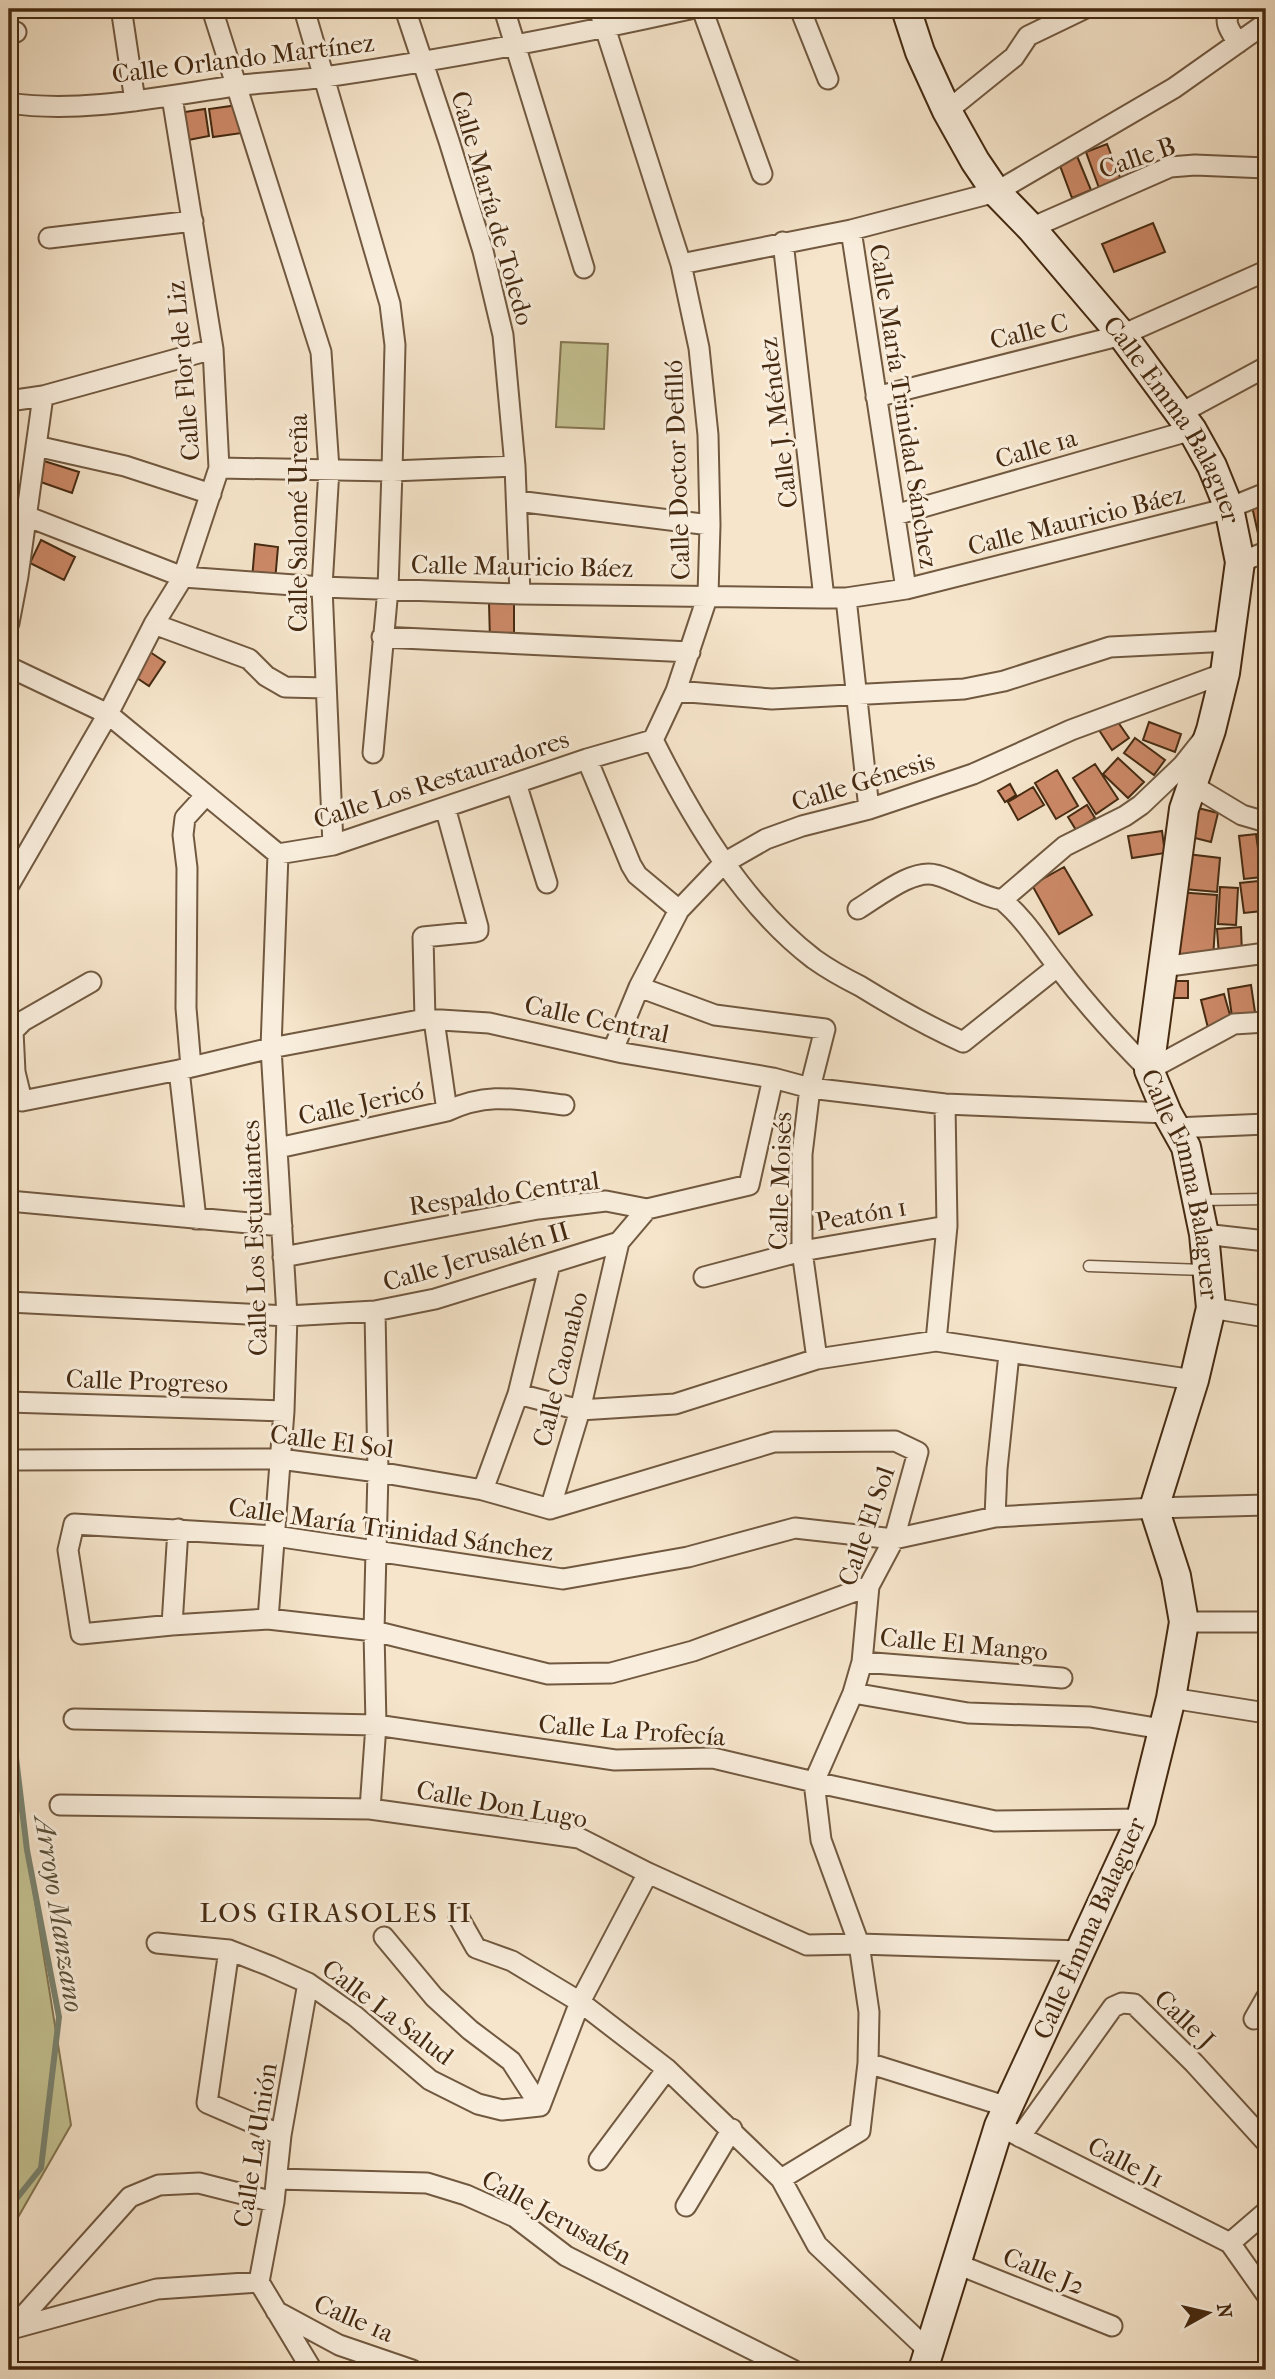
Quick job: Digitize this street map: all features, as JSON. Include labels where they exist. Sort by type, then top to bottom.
[{"type":"street","name":"Calle Salomé Ureña","points":[[212,9],[321,352],[329,469],[322,587],[333,845]]},
{"type":"street","points":[[304,9],[390,304],[395,345],[388,589],[373,753]]},
{"type":"street","name":"Calle María de Toledo","points":[[405,9],[483,251],[503,335],[515,466],[520,594]]},
{"type":"street","points":[[504,9],[584,268]]},
{"type":"street","name":"Calle Orlando Martínez","points":[[9,103],[55,106],[135,102],[236,86],[323,77],[515,46],[602,18],[690,9]]},
{"type":"street","points":[[702,9],[762,174]]},
{"type":"street","points":[[800,9],[828,79]]},
{"type":"street","name":"Calle Emma Balaguer","points":[[906,9],[920,52],[947,111],[975,161],[996,192],[1031,228],[1122,335],[1185,422],[1212,466],[1229,508],[1240,562],[1225,673],[1211,730],[1184,809],[1149,1070],[1171,1121],[1186,1147],[1204,1234],[1211,1308],[1194,1380],[1154,1508],[1176,1576],[1184,1622],[1171,1698],[1141,1819],[1081,1951],[1009,2123],[957,2264],[926,2361]]},
{"type":"street","points":[[947,111],[1014,57],[1028,36],[1084,9]]},
{"type":"street","points":[[1232,9],[1228,13],[1226,25],[1238,43]]},
{"type":"street","points":[[122,14],[135,102]]},
{"type":"street","name":"Calle Doctor Defilló","points":[[602,18],[681,264],[699,348],[708,435],[708,595],[676,691],[653,740]]},
{"type":"street","points":[[681,264],[851,230],[996,192],[1174,88],[1266,23]]},
{"type":"street","name":"Calle Flor de Liz","points":[[9,885],[108,714],[154,624],[183,577],[219,468],[213,349],[172,97]]},
{"type":"street","name":"Calle B","points":[[1031,228],[1170,167],[1195,164],[1266,168]]},
{"type":"street","points":[[49,238],[193,221]]},
{"type":"street","name":"Calle María Trinidad Sánchez","points":[[851,230],[906,589]]},
{"type":"street","name":"Calle J. Méndez","points":[[783,242],[824,598]]},
{"type":"street","name":"Calle C","points":[[876,397],[1122,335],[1266,271]]},
{"type":"street","points":[[9,401],[43,396],[213,349]]},
{"type":"street","name":"Calle 1a","points":[[895,515],[1185,422],[1266,367]]},
{"type":"street","points":[[9,623],[13,575],[26,516],[43,396]]},
{"type":"street","points":[[36,446],[125,466],[211,494]]},
{"type":"street","points":[[219,468],[392,471],[515,466]]},
{"type":"street","name":"Calle Mauricio Báez","points":[[26,516],[183,577],[322,587],[520,594],[846,598],[906,589],[1229,508],[1266,492]]},
{"type":"street","points":[[517,501],[710,525]]},
{"type":"street","points":[[1240,562],[1266,552]]},
{"type":"street","points":[[846,598],[869,809]]},
{"type":"street","points":[[154,624],[249,660],[266,676],[285,687],[326,688]]},
{"type":"street","points":[[382,637],[690,652]]},
{"type":"street","points":[[676,691],[772,699],[964,689],[1004,681],[1110,647],[1230,641]]},
{"type":"street","points":[[9,667],[108,714],[278,854]]},
{"type":"street","name":"Calle Génesis","points":[[612,1050],[639,987],[679,910],[724,863],[766,839],[802,826],[869,809],[973,774],[1071,730],[1225,673]]},
{"type":"street","points":[[1002,900],[1065,846],[1141,805],[1183,765],[1211,730]]},
{"type":"street","points":[[653,740],[678,790],[724,863],[773,921],[816,961],[926,1026],[963,1042],[1057,967]]},
{"type":"street","name":"Calle Los Restauradores","points":[[278,854],[333,845],[587,759],[653,740]]},
{"type":"street","points":[[587,759],[637,875],[679,910]]},
{"type":"street","points":[[516,783],[547,883]]},
{"type":"street","points":[[1192,785],[1242,815],[1266,822]]},
{"type":"street","points":[[196,1219],[185,1068],[187,868],[183,835],[185,818],[206,795]]},
{"type":"street","name":"Calle Jericó","points":[[278,1147],[447,1111],[429,1019],[423,937],[474,932],[478,931],[478,927],[445,807]]},
{"type":"street","name":"Calle Los Estudiantes","points":[[268,1619],[281,1459],[287,1316],[271,1048],[278,854]]},
{"type":"street","points":[[859,909],[906,880],[927,873],[938,875],[988,898],[1002,900],[1021,916],[1057,967],[1102,1022],[1149,1070],[1234,1024],[1266,1022]]},
{"type":"street","points":[[1162,967],[1266,953]]},
{"type":"street","name":"Calle Central","points":[[91,982],[23,1021],[13,1031],[15,1072],[22,1101],[271,1048],[429,1019],[489,1023],[612,1050],[773,1078],[810,1088],[945,1104],[1171,1121],[1266,1124]]},
{"type":"street","name":"Calle Moisés","points":[[639,987],[715,1015],[825,1029],[810,1088],[802,1154],[802,1251],[817,1359]]},
{"type":"street","name":"Respaldo Central","points":[[283,1257],[538,1209],[606,1202],[647,1209],[749,1185],[773,1078]]},
{"type":"street","points":[[447,1111],[466,1102],[487,1097],[564,1105]]},
{"type":"street","points":[[936,1341],[947,1226],[945,1104]]},
{"type":"street","points":[[9,1201],[282,1226]]},
{"type":"street","points":[[619,1242],[647,1209]]},
{"type":"street","name":"Peatón 1","points":[[704,1278],[802,1251],[947,1226]]},
{"type":"street","points":[[1204,1234],[1266,1241]]},
{"type":"street","name":"Calle Jerusalén II","points":[[9,1302],[287,1316],[375,1311],[435,1299],[619,1242]]},
{"type":"street","name":"Calle Caonabo","points":[[550,1509],[580,1410],[619,1242]]},
{"type":"street","points":[[483,1490],[518,1394],[550,1264]]},
{"type":"street","points":[[1211,1308],[1266,1317]]},
{"type":"street","points":[[370,1809],[376,1725],[373,1631],[378,1472],[375,1311]]},
{"type":"street","points":[[518,1394],[580,1410],[675,1404],[817,1359],[936,1341],[1194,1380]]},
{"type":"street","points":[[995,1517],[1009,1354]]},
{"type":"street","name":"Calle Progreso","points":[[9,1402],[284,1411]]},
{"type":"street","name":"Calle El Sol","points":[[18,1460],[281,1459],[483,1490],[550,1509],[774,1443],[895,1441],[918,1452],[894,1539],[869,1586],[862,1662],[852,1693],[814,1782]]},
{"type":"street","name":"Calle María Trinidad Sánchez","points":[[172,1625],[81,1634],[68,1550],[74,1524],[275,1536],[563,1579],[688,1557],[795,1528],[894,1539],[995,1517],[1266,1504]]},
{"type":"street","points":[[178,1529],[172,1625],[268,1619],[373,1631],[548,1674],[611,1672],[693,1651],[869,1586]]},
{"type":"street","points":[[1184,1622],[1266,1622]]},
{"type":"street","name":"Calle El Mango","points":[[862,1662],[1062,1678]]},
{"type":"street","points":[[852,1693],[968,1713],[1090,1717],[1162,1729]]},
{"type":"street","points":[[1171,1698],[1266,1713]]},
{"type":"street","name":"Calle La Profecía","points":[[74,1719],[376,1725],[615,1760],[713,1758],[995,1821],[1141,1819]]},
{"type":"street","points":[[782,2179],[860,2131],[868,2063],[869,2012],[859,1944],[821,1840],[814,1782]]},
{"type":"street","name":"Calle Don Lugo","points":[[60,1805],[370,1809],[579,1838],[807,1945],[859,1944],[1081,1951]]},
{"type":"street","points":[[540,2106],[580,2002],[648,1872]]},
{"type":"street","points":[[459,1918],[476,1948],[512,1961],[580,2002],[667,2069],[732,2129],[782,2179],[817,2245],[926,2361]]},
{"type":"street","points":[[384,1937],[434,1997],[470,2030],[511,2061],[540,2106]]},
{"type":"street","name":"Calle La Salud","points":[[157,1943],[229,1950],[308,1983],[355,2016],[430,2080],[478,2104],[502,2110],[540,2106]]},
{"type":"street","points":[[229,1950],[207,2103],[281,2135]]},
{"type":"street","name":"Calle La Unión","points":[[259,2282],[308,1983]]},
{"type":"street","points":[[1254,2019],[1266,1998]]},
{"type":"street","name":"Calle J","points":[[1009,2123],[1113,2007],[1122,2003],[1134,2004],[1194,2063],[1266,2142]]},
{"type":"street","name":"Calle J1","points":[[868,2063],[1009,2123],[1230,2244]]},
{"type":"street","points":[[599,2160],[667,2069]]},
{"type":"street","points":[[686,2206],[732,2129]]},
{"type":"street","name":"Calle Jerusalén","points":[[277,2179],[427,2183],[467,2195],[514,2217],[566,2256],[793,2370]]},
{"type":"street","points":[[11,2331],[130,2197],[159,2185],[199,2183],[274,2202]]},
{"type":"street","points":[[1266,2212],[1230,2244],[1266,2294]]},
{"type":"street","name":"Calle J2","points":[[957,2264],[1112,2326]]},
{"type":"street","points":[[11,2331],[157,2289],[259,2282],[312,2370]]},
{"type":"street","name":"Calle 1a","points":[[275,2311],[339,2345],[412,2370]]},
{"type":"lane","points":[[1198,1200],[1266,1199]]},
{"type":"lane","points":[[1089,1266],[1207,1270]]},
{"type":"shaded area","points":[[561,342],[608,344],[604,429],[556,427]]},
{"type":"shaded area","points":[[9,1740],[71,2125],[9,2233]]},
{"type":"building","points":[[238,105],[242,133],[213,137],[209,109]]},
{"type":"building","points":[[205,109],[209,136],[183,141],[178,113]]},
{"type":"building","points":[[1107,144],[1121,180],[1099,188],[1086,152]]},
{"type":"building","points":[[1077,156],[1091,190],[1072,198],[1059,163]]},
{"type":"building","points":[[1153,223],[1165,252],[1114,272],[1102,244]]},
{"type":"building","points":[[44,461],[79,472],[72,493],[38,481]]},
{"type":"building","points":[[1266,496],[1266,537],[1259,538],[1251,502]]},
{"type":"building","points":[[41,540],[75,557],[64,580],[30,563]]},
{"type":"building","points":[[255,544],[278,547],[275,581],[252,579]]},
{"type":"building","points":[[489,603],[514,603],[514,640],[490,640]]},
{"type":"building","points":[[150,652],[165,662],[149,686],[134,676]]},
{"type":"building","points":[[1113,715],[1129,738],[1112,750],[1097,727]]},
{"type":"building","points":[[1149,722],[1181,734],[1175,752],[1143,740]]},
{"type":"building","points":[[1135,738],[1165,760],[1154,775],[1124,753]]},
{"type":"building","points":[[1118,758],[1144,782],[1128,798],[1103,774]]},
{"type":"building","points":[[1095,764],[1118,799],[1096,814],[1073,778]]},
{"type":"building","points":[[1057,770],[1078,806],[1056,819],[1035,783]]},
{"type":"building","points":[[1010,784],[1016,795],[1005,802],[998,791]]},
{"type":"building","points":[[1033,787],[1044,805],[1018,820],[1008,802]]},
{"type":"building","points":[[1087,805],[1095,818],[1076,830],[1068,817]]},
{"type":"building","points":[[1198,808],[1218,813],[1211,842],[1191,837]]},
{"type":"building","points":[[1162,831],[1165,853],[1132,858],[1128,836]]},
{"type":"building","points":[[1256,834],[1262,877],[1244,879],[1239,836]]},
{"type":"building","points":[[1266,850],[1266,877],[1264,877],[1261,851]]},
{"type":"building","points":[[1187,854],[1220,858],[1217,892],[1184,889]]},
{"type":"building","points":[[1064,867],[1092,915],[1059,934],[1032,885]]},
{"type":"building","points":[[1258,881],[1262,911],[1244,913],[1240,883]]},
{"type":"building","points":[[1220,887],[1238,888],[1236,925],[1218,924]]},
{"type":"building","points":[[1177,892],[1217,895],[1213,959],[1173,957]]},
{"type":"building","points":[[1241,927],[1242,955],[1219,956],[1217,929]]},
{"type":"building","points":[[1170,981],[1188,981],[1188,998],[1170,998]]},
{"type":"building","points":[[1251,985],[1256,1019],[1233,1023],[1228,989]]},
{"type":"building","points":[[1224,994],[1232,1022],[1208,1028],[1201,1000]]},
{"type":"waterway","name":"Arroyo Manzano","points":[[9,1699],[27,1850],[59,2017],[41,2168],[9,2208]]},
{"type":"district","name":"LOS GIRASOLES II","points":[[336,1912]]}]
